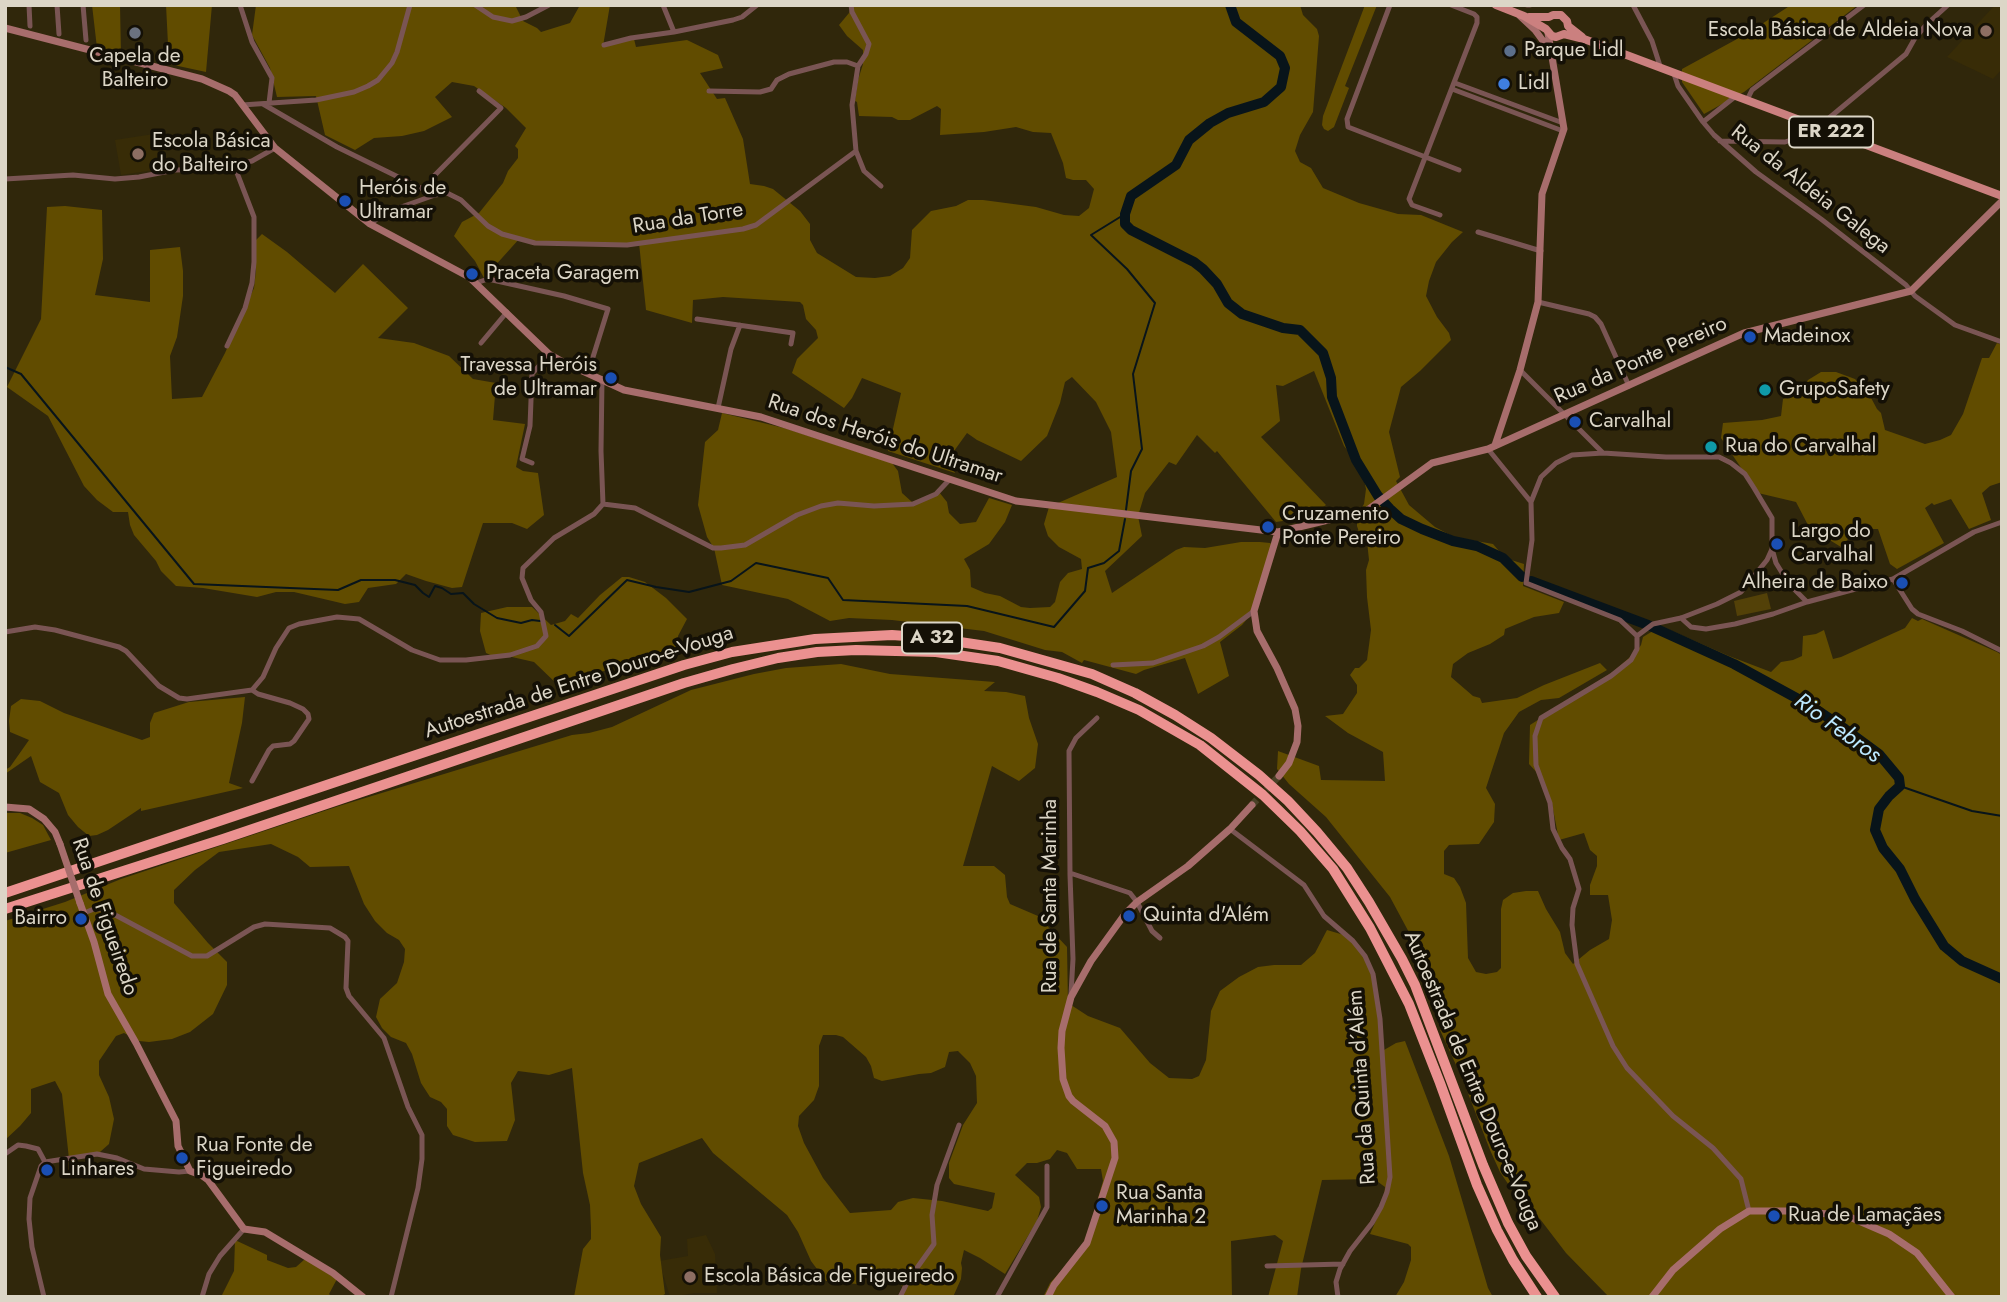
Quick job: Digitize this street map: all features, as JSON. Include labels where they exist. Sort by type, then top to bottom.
[{"type":"highway","name":"Autoestrada de Entre Douro-e-Vouga","points":[[5,893],[684,665],[732,652],[779,643],[856,635],[933,638],[1000,648],[1092,674],[1175,715],[1212,738],[1259,775],[1317,832],[1347,868],[1388,931],[1415,985],[1483,1165],[1508,1223],[1526,1256],[1555,1297]]},
{"type":"highway","name":"Autoestrada de Entre Douro-e-Vouga","points":[[5,909],[223,839],[684,684],[755,664],[817,652],[856,650],[936,652],[999,661],[1097,692],[1139,710],[1200,745],[1263,795],[1317,850],[1333,869],[1392,969],[1418,1027],[1497,1230],[1537,1297]]},
{"type":"main road","name":"ER 222","points":[[1496,5],[1520,14],[1556,37],[1564,32],[1584,38],[2002,199]]},
{"type":"main road","name":"ER 222","points":[[1520,14],[1565,18],[1564,32]]},
{"type":"main road","points":[[1547,31],[1545,25],[1554,16]]},
{"type":"street","points":[[29,5],[30,26]]},
{"type":"street","points":[[57,5],[60,34]]},
{"type":"street","points":[[83,5],[86,40]]},
{"type":"street","points":[[240,5],[253,42],[272,78],[266,104]]},
{"type":"street","points":[[242,105],[306,102],[339,96],[378,80],[386,72],[397,52],[410,5]]},
{"type":"street","points":[[475,5],[493,17],[512,21],[549,5]]},
{"type":"street","points":[[663,5],[674,32]]},
{"type":"street","points":[[604,45],[733,20],[742,17],[757,5]]},
{"type":"street","points":[[851,5],[869,44],[858,66],[852,105],[856,151],[864,171],[881,186]]},
{"type":"street","points":[[1390,5],[1347,119],[1348,127],[1459,170]]},
{"type":"street","points":[[1440,215],[1412,205],[1409,199],[1477,23],[1477,17],[1472,13],[1451,5]]},
{"type":"street","points":[[1554,16],[1558,5]]},
{"type":"street","points":[[1633,5],[1652,41],[1661,69]]},
{"type":"street","points":[[1746,100],[1752,90],[1864,5]]},
{"type":"street","points":[[1821,129],[1829,118],[1906,54],[1927,24],[1948,5]]},
{"type":"street","points":[[1520,14],[1552,52]]},
{"type":"street","name":"Rua dos Heróis do Ultramar","points":[[5,28],[202,79],[235,95],[275,148],[370,224],[459,271],[476,283],[549,354],[624,390],[761,417],[1016,501],[1278,532]]},
{"type":"street","points":[[1531,502],[1492,447],[1520,370],[1538,302],[1542,194],[1563,127],[1547,31]]},
{"type":"street","points":[[1552,52],[1564,32]]},
{"type":"street","points":[[709,90],[760,92],[771,89],[777,80],[789,74],[834,62],[847,62],[858,66]]},
{"type":"street","name":"Rua da Aldeia Galega","points":[[1674,74],[1678,86],[1703,122],[1720,141],[1756,172],[1821,219],[1955,325],[2002,342]]},
{"type":"street","points":[[1453,86],[1563,127]]},
{"type":"street","points":[[370,224],[387,212],[435,195],[433,177],[502,108],[479,91]]},
{"type":"street","points":[[1703,122],[1736,96]]},
{"type":"street","name":"Rua da Torre","points":[[266,104],[337,147],[435,195],[447,193],[455,196],[488,226],[502,234],[553,244],[627,245],[743,229],[756,225],[856,151]]},
{"type":"street","points":[[1720,141],[1785,142],[1797,138],[1808,124]]},
{"type":"street","points":[[5,179],[73,174],[115,179],[175,170],[217,169],[258,159],[275,148]]},
{"type":"street","points":[[228,346],[245,308],[254,262],[254,216],[234,165]]},
{"type":"street","points":[[1911,291],[2002,199]]},
{"type":"street","points":[[1478,232],[1541,251]]},
{"type":"street","points":[[476,283],[488,279],[608,309],[588,373]]},
{"type":"street","name":"Rua da Ponte Pereiro","points":[[1278,532],[1366,511],[1425,466],[1492,447],[1744,333],[1911,291]]},
{"type":"street","points":[[1538,302],[1595,317],[1601,324],[1629,386]]},
{"type":"street","points":[[481,343],[507,312]]},
{"type":"street","points":[[697,320],[793,334],[791,344]]},
{"type":"street","points":[[718,408],[731,349],[740,325]]},
{"type":"street","points":[[532,463],[522,459],[530,426],[532,374],[549,354]]},
{"type":"street","points":[[1520,370],[1603,453]]},
{"type":"street","points":[[5,632],[35,627],[119,647],[139,663],[159,686],[179,698],[187,699],[252,690],[259,684],[289,628],[337,617],[359,619],[412,650],[440,660],[510,655],[537,646],[546,636],[541,612],[531,600],[522,578],[523,568],[554,538],[594,514],[603,504],[602,380]]},
{"type":"street","points":[[1749,1211],[1741,1180],[1713,1148],[1673,1116],[1627,1068],[1613,1046],[1577,964],[1572,925],[1573,908],[1579,889],[1570,859],[1553,829],[1550,803],[1536,765],[1535,736],[1541,718],[1611,676],[1631,660],[1637,649],[1637,636],[1620,620],[1526,583],[1532,540],[1531,502],[1541,477],[1556,463],[1572,455],[1603,453],[1719,457],[1745,474],[1772,518],[1772,549],[1776,563],[1782,575],[1807,602]]},
{"type":"street","points":[[603,504],[635,508],[713,548],[745,545],[797,515],[821,506],[838,503],[874,506],[913,504],[936,495],[950,479]]},
{"type":"street","points":[[1681,618],[1691,627],[1706,629],[1760,617],[1893,579],[1974,532],[2002,522]]},
{"type":"street","points":[[1278,532],[1254,611],[1257,631],[1291,697],[1297,717],[1294,754],[1279,776]]},
{"type":"street","points":[[1637,636],[1650,626],[1681,618],[1741,592],[1767,560],[1772,549]]},
{"type":"street","points":[[1893,579],[1918,614],[1962,631],[2002,651]]},
{"type":"street","points":[[1113,665],[1153,663],[1183,654],[1219,637],[1254,611]]},
{"type":"street","points":[[252,690],[290,703],[309,714],[309,719],[294,741],[273,746],[269,750],[252,782]]},
{"type":"street","name":"Rua de Santa Marinha","points":[[1048,1297],[1054,1285],[1087,1243],[1115,1158],[1114,1142],[1105,1126],[1069,1096],[1063,1079],[1061,1048],[1062,1031],[1071,997],[1073,959],[1069,751],[1076,738],[1097,718]]},
{"type":"street","points":[[1071,997],[1099,948],[1137,902],[1188,866],[1230,829],[1252,805]]},
{"type":"street","name":"Rua de Figueiredo","points":[[5,807],[29,809],[44,818],[55,832],[94,942],[108,994],[176,1121],[178,1146],[190,1171]]},
{"type":"street","name":"Rua da Quinta d´Além","points":[[1230,829],[1304,885],[1324,916],[1353,941],[1365,956],[1373,974],[1380,1019],[1390,1177],[1381,1207],[1343,1264],[1336,1282],[1338,1297]]},
{"type":"street","points":[[1070,873],[1130,893],[1152,931],[1160,938]]},
{"type":"street","points":[[84,913],[104,909],[192,956],[207,957],[254,927],[265,924],[330,928],[345,937],[348,941],[346,988],[349,996],[384,1038],[408,1107],[422,1135],[418,1188],[391,1297]]},
{"type":"street","points":[[900,1297],[909,1279],[934,1244],[932,1215],[937,1185],[959,1125]]},
{"type":"street","points":[[5,1154],[18,1146],[26,1146],[38,1149],[45,1162]]},
{"type":"street","points":[[44,1297],[32,1247],[29,1219],[30,1198],[41,1166],[45,1162],[97,1154],[117,1158],[144,1169],[190,1171],[201,1175],[208,1180],[244,1230],[265,1232],[333,1273],[363,1297]]},
{"type":"street","points":[[998,1297],[1047,1207],[1047,1166]]},
{"type":"street","points":[[1651,1297],[1673,1270],[1720,1229],[1749,1211],[1791,1211],[1852,1218],[1889,1234],[1917,1253],[1952,1297]]},
{"type":"street","points":[[202,1297],[209,1274],[220,1256],[244,1230]]},
{"type":"street","points":[[1267,1266],[1343,1264]]},
{"type":"shaded area","points":[[92,5],[120,5],[121,56],[97,48]]},
{"type":"shaded area","points":[[166,5],[212,5],[206,72],[169,64]]},
{"type":"shaded area","points":[[256,5],[515,5],[523,21],[541,32],[570,23],[580,5],[610,5],[603,46],[634,39],[636,47],[687,40],[718,55],[723,68],[700,73],[717,99],[725,98],[743,139],[750,184],[773,189],[800,211],[810,224],[810,240],[817,253],[856,277],[875,278],[890,276],[903,268],[910,258],[912,230],[931,211],[956,206],[968,200],[983,200],[1079,216],[1089,208],[1094,189],[1086,180],[1066,178],[1051,133],[1016,127],[940,135],[941,109],[937,106],[910,120],[859,116],[855,101],[863,64],[863,50],[839,25],[849,13],[851,5],[1300,5],[1303,15],[1317,29],[1319,36],[1313,112],[1300,135],[1295,151],[1300,162],[1311,168],[1323,188],[1359,203],[1398,214],[1421,215],[1463,232],[1436,262],[1429,281],[1426,296],[1451,340],[1401,387],[1389,432],[1400,477],[1396,481],[1409,505],[1435,527],[1454,537],[1493,544],[1505,558],[1524,564],[1523,586],[1564,602],[1559,613],[1534,617],[1505,629],[1504,635],[1468,653],[1453,664],[1451,677],[1473,696],[1480,698],[1482,703],[1517,698],[1600,663],[1607,670],[1559,698],[1541,700],[1519,712],[1504,733],[1486,788],[1495,804],[1494,822],[1479,844],[1449,845],[1444,851],[1444,874],[1454,878],[1466,903],[1468,958],[1476,972],[1486,974],[1497,972],[1501,968],[1503,900],[1513,893],[1526,891],[1538,891],[1560,932],[1565,953],[1573,964],[1609,939],[1612,920],[1608,895],[1590,895],[1597,856],[1590,850],[1584,833],[1559,840],[1552,804],[1541,777],[1529,764],[1530,725],[1614,671],[1637,651],[1643,637],[1661,626],[1771,672],[1781,662],[1802,656],[1803,636],[1824,630],[1833,659],[1905,628],[1912,618],[1918,621],[1922,619],[2002,655],[2002,1297],[1609,1297],[1566,1253],[1540,1219],[1519,1200],[1500,1172],[1490,1150],[1440,1030],[1446,1027],[1412,938],[1390,897],[1326,817],[1289,784],[1277,769],[1278,751],[1319,766],[1321,780],[1385,781],[1383,752],[1348,733],[1325,716],[1343,714],[1357,693],[1357,685],[1350,675],[1367,660],[1371,630],[1366,570],[1369,560],[1367,541],[1360,535],[1357,526],[1357,515],[1364,504],[1364,480],[1355,460],[1344,446],[1314,371],[1283,386],[1276,385],[1280,421],[1261,437],[1326,505],[1310,517],[1276,522],[1217,451],[1215,453],[1197,435],[1176,465],[1169,462],[1145,493],[1138,516],[1142,536],[1105,571],[1112,593],[1184,547],[1205,548],[1260,542],[1270,543],[1275,547],[1252,613],[1242,625],[1220,642],[1229,676],[1198,694],[1185,658],[1136,674],[1084,660],[1082,663],[1062,652],[1045,650],[984,631],[892,620],[849,618],[830,621],[788,599],[722,585],[714,548],[707,537],[698,505],[705,442],[718,430],[722,413],[784,428],[892,463],[898,471],[902,493],[912,502],[939,492],[947,502],[949,513],[960,524],[976,522],[989,498],[1012,505],[1005,522],[989,544],[964,559],[970,570],[971,587],[1030,608],[1050,607],[1055,602],[1060,582],[1068,573],[1082,569],[1081,559],[1059,547],[1048,536],[1044,524],[1049,507],[1117,477],[1111,432],[1096,402],[1072,377],[1065,382],[1047,436],[1021,461],[967,433],[949,458],[955,473],[888,451],[901,393],[862,378],[844,408],[792,373],[797,359],[818,338],[816,330],[806,319],[800,302],[723,297],[693,300],[692,323],[646,310],[639,243],[538,243],[520,238],[484,278],[475,261],[454,236],[462,222],[479,213],[503,183],[518,158],[518,149],[515,146],[526,128],[506,108],[474,86],[452,82],[435,97],[452,117],[424,131],[374,138],[355,150],[325,135],[316,96],[277,97],[270,68],[252,35]]},
{"type":"shaded area","points":[[1365,5],[1377,5],[1345,86],[1349,88],[1334,127],[1328,131],[1322,125],[1323,116]]},
{"type":"shaded area","points":[[1791,5],[1858,5],[1744,92],[1704,114],[1682,82],[1682,69],[1748,33]]},
{"type":"shaded area","name":"Escola Básica de Aldeia Nova","points":[[1995,5],[2002,5],[2002,69],[1993,79],[1947,57]]},
{"type":"shaded area","name":"Escola Básica do Balteiro","points":[[154,134],[161,169],[121,175],[115,140]]},
{"type":"shaded area","points":[[47,207],[102,210],[103,259],[95,295],[150,302],[150,250],[180,247],[183,296],[177,337],[170,356],[172,399],[202,397],[254,288],[256,270],[253,243],[262,234],[335,293],[363,264],[408,308],[378,338],[414,343],[449,356],[473,379],[496,383],[493,420],[525,424],[516,467],[538,473],[544,515],[527,529],[512,523],[483,523],[462,587],[452,588],[406,574],[396,584],[368,588],[359,602],[345,604],[294,592],[276,592],[257,597],[176,586],[134,535],[128,512],[113,512],[84,486],[48,416],[7,387],[41,319]]},
{"type":"shaded area","points":[[1997,343],[2002,345],[2002,482],[1990,486],[1982,493],[1991,520],[1969,529],[1951,499],[1934,505],[1932,503],[1925,508],[1944,543],[1897,569],[1890,564],[1878,529],[1854,532],[1841,547],[1809,527],[1796,502],[1758,493],[1721,438],[1723,423],[1781,416],[1783,399],[1801,393],[1808,380],[1821,372],[1836,372],[1855,379],[1869,394],[1881,413],[1885,430],[1925,444],[1940,440],[1951,435],[1963,414],[1982,358],[1989,358]]},
{"type":"shaded area","points":[[622,577],[645,582],[687,619],[678,636],[679,646],[559,686],[534,662],[512,657],[495,657],[486,653],[480,631],[481,613],[507,607],[532,607],[551,625],[565,621],[571,614],[578,618]]},
{"type":"shaded area","points":[[1767,593],[1771,609],[1737,616],[1734,601]]},
{"type":"shaded area","points":[[841,664],[890,674],[995,682],[984,691],[1025,696],[1038,744],[1035,768],[1019,781],[992,766],[963,866],[994,866],[1005,875],[1010,904],[1038,916],[1067,947],[1068,1003],[1088,1016],[1120,1028],[1150,1063],[1169,1078],[1192,1079],[1199,1076],[1206,1060],[1211,1011],[1220,991],[1239,977],[1258,967],[1301,965],[1315,953],[1327,930],[1344,935],[1356,945],[1372,969],[1384,1050],[1405,1041],[1449,1156],[1493,1297],[1395,1297],[1404,1282],[1411,1260],[1411,1247],[1370,1234],[1383,1205],[1385,1187],[1374,1179],[1322,1180],[1297,1297],[1268,1297],[1283,1241],[1275,1235],[1231,1241],[1232,1297],[1043,1297],[1050,1283],[1084,1246],[1103,1181],[1101,1169],[1077,1169],[1067,1153],[1057,1150],[1050,1159],[1027,1163],[1015,1175],[1039,1197],[1041,1207],[1037,1221],[1005,1274],[964,1250],[961,1279],[953,1297],[898,1297],[903,1287],[897,1281],[858,1275],[857,1284],[826,1281],[811,1261],[787,1215],[713,1153],[702,1138],[639,1163],[634,1186],[641,1204],[661,1237],[660,1255],[665,1294],[660,1297],[574,1297],[583,1249],[591,1239],[591,1228],[572,1068],[549,1075],[518,1071],[511,1083],[515,1120],[507,1141],[475,1142],[453,1135],[447,1126],[447,1109],[441,1102],[430,1097],[421,1083],[406,1043],[391,1037],[376,1017],[380,999],[397,983],[405,949],[399,940],[375,921],[364,904],[349,866],[310,867],[298,857],[271,844],[219,852],[174,890],[174,903],[227,962],[227,985],[213,1014],[190,1032],[172,1039],[149,1042],[139,1041],[124,1033],[116,1036],[99,1061],[99,1075],[109,1097],[114,1119],[109,1144],[100,1152],[69,1159],[62,1094],[55,1081],[31,1089],[31,1113],[5,1140],[5,921],[339,806],[572,735],[612,727],[691,690],[786,668]],"holes":[[[823,1035],[843,1037],[866,1057],[874,1078],[882,1081],[931,1073],[945,1067],[949,1052],[958,1051],[970,1063],[976,1076],[977,1103],[963,1125],[949,1163],[949,1178],[954,1184],[995,1193],[992,1208],[988,1211],[913,1198],[898,1202],[891,1210],[850,1213],[823,1178],[798,1126],[799,1116],[814,1100],[819,1086],[819,1046]]]},
{"type":"shaded area","points":[[245,697],[229,783],[243,788],[141,811],[141,808],[97,835],[89,836],[78,827],[68,815],[59,793],[40,782],[31,756],[5,774],[5,770],[29,740],[10,732],[11,706],[21,699],[40,701],[64,713],[142,740],[150,737],[150,723],[154,713],[189,702]]},
{"type":"shaded area","points":[[5,813],[20,813],[32,818],[43,825],[51,840],[5,853]]},
{"type":"shaded area","name":"Escola Básica de Figueiredo","points":[[706,1235],[715,1254],[717,1293],[670,1297],[659,1261],[688,1256],[687,1239]]},
{"type":"shaded area","points":[[235,1240],[267,1255],[267,1260],[288,1268],[296,1267],[305,1259],[337,1279],[329,1294],[332,1297],[221,1297],[234,1271]]},
{"type":"waterway","name":"Rio Febros","points":[[1230,5],[1236,22],[1280,56],[1285,68],[1281,87],[1264,102],[1228,113],[1189,140],[1176,165],[1131,196],[1125,224],[1131,230],[1194,262],[1217,284],[1228,303],[1242,314],[1283,328],[1300,330],[1323,353],[1331,378],[1332,397],[1356,460],[1378,496],[1401,519],[1503,558],[1522,577]]},
{"type":"waterway","points":[[1125,214],[1091,235],[1127,269],[1155,303],[1133,374],[1142,449],[1131,471],[1126,510]]},
{"type":"waterway","points":[[5,367],[21,374],[194,584],[338,590],[361,580],[395,580],[415,585],[429,597],[435,586],[451,594],[463,593],[474,604],[497,618],[521,623],[540,621]]},
{"type":"waterway","points":[[555,625],[569,636],[627,580],[689,592],[731,581],[756,563],[828,578],[843,600],[967,606],[1054,627],[1085,591],[1088,568],[1104,563],[1119,551],[1125,519]]},
{"type":"waterway","name":"Rio Febros","points":[[1531,581],[1648,625],[1734,664],[1811,706],[1879,754],[1899,778],[1900,786],[1879,809],[1875,830],[1883,848],[1900,869],[1944,946],[1962,961],[2002,979]]},
{"type":"waterway","points":[[1900,786],[1972,811],[2002,816]]},
{"type":"tunnel","points":[[1252,805],[1279,776]]},
{"type":"place","name":"Escola Básica de Aldeia Nova","points":[[1986,31]]},
{"type":"place","name":"Capela de Balteiro","points":[[135,33]]},
{"type":"place","name":"Parque Lidl","points":[[1510,51]]},
{"type":"place","name":"Lidl","points":[[1504,84]]},
{"type":"place","name":"Escola Básica do Balteiro","points":[[138,154]]},
{"type":"place","name":"Heróis de Ultramar","points":[[345,201]]},
{"type":"place","name":"Praceta Garagem","points":[[472,274]]},
{"type":"place","name":"Madeinox","points":[[1750,337]]},
{"type":"place","name":"Travessa Heróis de Ultramar","points":[[611,378]]},
{"type":"place","name":"GrupoSafety","points":[[1765,390]]},
{"type":"place","name":"Carvalhal","points":[[1575,422]]},
{"type":"place","name":"Rua do Carvalhal","points":[[1711,447]]},
{"type":"place","name":"Cruzamento Ponte Pereiro","points":[[1268,527]]},
{"type":"place","name":"Largo do Carvalhal","points":[[1777,544]]},
{"type":"place","name":"Alheira de Baixo","points":[[1902,583]]},
{"type":"place","name":"Quinta d'Além","points":[[1129,916]]},
{"type":"place","name":"Bairro","points":[[81,919]]},
{"type":"place","name":"Rua Fonte de Figueiredo","points":[[182,1158]]},
{"type":"place","name":"Linhares","points":[[47,1170]]},
{"type":"place","name":"Rua Santa Marinha 2","points":[[1102,1206]]},
{"type":"place","name":"Rua de Lamaçães","points":[[1774,1216]]},
{"type":"place","name":"Escola Básica de Figueiredo","points":[[690,1277]]}]
